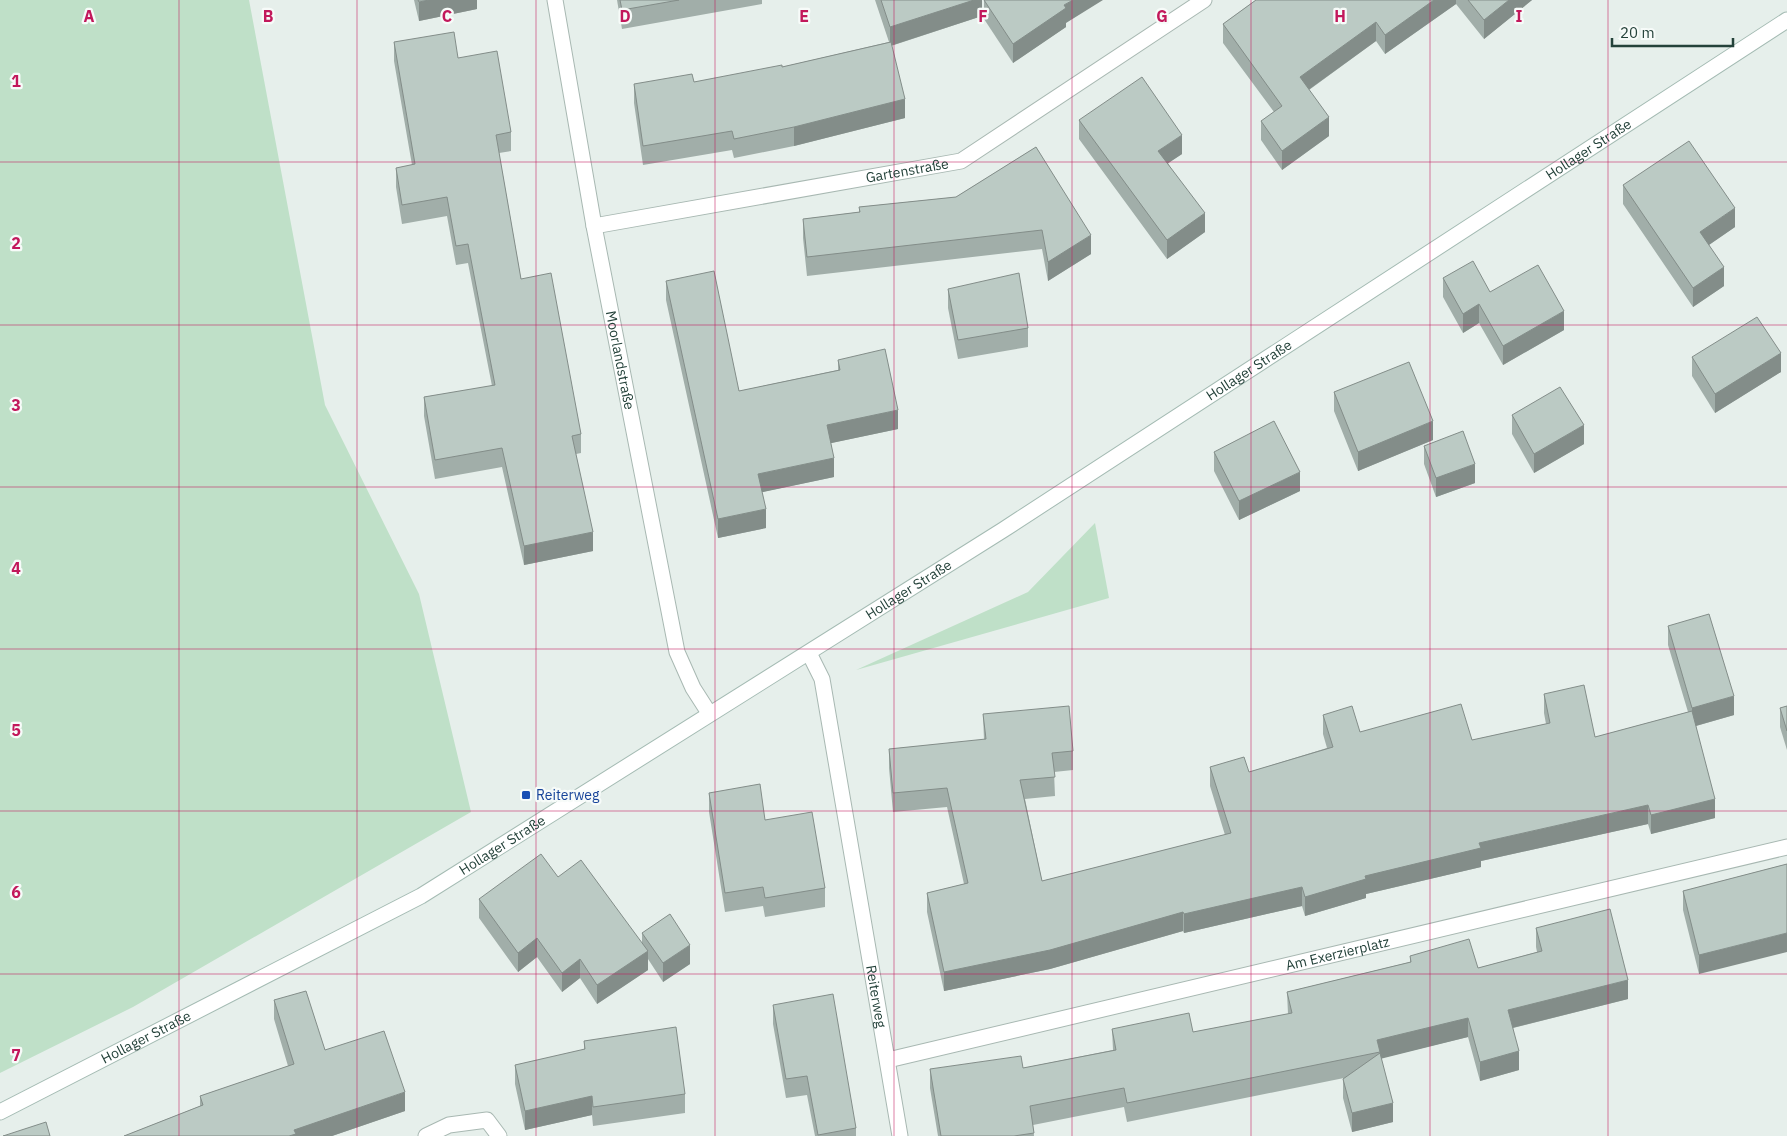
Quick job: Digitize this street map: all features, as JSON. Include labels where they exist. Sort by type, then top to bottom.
[{"type":"street","name":"Moorlandstraße","points":[[555,0],[594,226],[677,652],[693,688],[708,713]]},
{"type":"street","name":"Gartenstraße","points":[[594,226],[960,161],[1204,0]]},
{"type":"street","name":"Hollager Straße","points":[[0,1112],[422,896],[708,713],[809,653],[1328,320],[1787,20]]},
{"type":"street","name":"Reiterweg","points":[[809,653],[822,679],[900,1136]]},
{"type":"street","name":"Am Exerzierplatz","points":[[888,1060],[1787,847]]},
{"type":"street","points":[[426,1136],[450,1125],[487,1120],[499,1136]]},
{"type":"green space","points":[[0,0],[249,0],[325,405],[419,594],[471,812],[133,1007],[0,1073]]},
{"type":"green space","points":[[1095,523],[1109,598],[856,670],[1028,592]]},
{"type":"building","points":[[620,0],[679,0],[622,10]]},
{"type":"building","points":[[881,0],[974,0],[890,27]]},
{"type":"building","points":[[984,0],[1073,0],[1064,5],[1066,8],[1013,44]]},
{"type":"building","points":[[1256,0],[1434,0],[1385,35],[1376,22],[1300,77],[1329,117],[1282,151],[1261,121],[1282,106],[1223,24]]},
{"type":"building","points":[[1468,0],[1509,0],[1484,20]]},
{"type":"building","points":[[454,32],[458,58],[497,51],[511,132],[496,135],[521,279],[551,273],[581,434],[572,436],[593,532],[524,546],[502,448],[435,460],[424,397],[495,385],[468,244],[456,246],[447,197],[402,205],[396,168],[415,164],[394,42]]},
{"type":"building","points":[[891,42],[905,99],[794,127],[734,139],[732,131],[643,146],[634,84],[692,74],[694,82],[782,65],[782,67]]},
{"type":"building","points":[[1142,77],[1182,135],[1158,151],[1205,213],[1167,240],[1079,120]]},
{"type":"building","points":[[1689,141],[1735,208],[1700,232],[1724,267],[1693,288],[1623,185]]},
{"type":"building","points":[[1036,147],[1091,235],[1048,262],[1042,230],[807,257],[803,219],[860,212],[859,207],[956,197]]},
{"type":"building","points":[[1473,261],[1490,292],[1538,265],[1564,311],[1503,346],[1479,304],[1463,314],[1443,278]]},
{"type":"building","points":[[714,271],[739,391],[840,370],[838,360],[885,349],[898,410],[827,425],[834,458],[758,474],[766,509],[718,519],[666,281]]},
{"type":"building","points":[[1019,273],[1028,328],[958,340],[948,289]]},
{"type":"building","points":[[1757,317],[1781,353],[1715,394],[1692,357]]},
{"type":"building","points":[[1409,362],[1433,421],[1358,452],[1334,392]]},
{"type":"building","points":[[1560,387],[1584,425],[1534,454],[1512,415]]},
{"type":"building","points":[[1274,421],[1300,472],[1239,501],[1214,452]]},
{"type":"building","points":[[1463,431],[1475,464],[1436,478],[1424,446]]},
{"type":"building","points":[[1709,614],[1734,696],[1692,708],[1668,626]]},
{"type":"building","points":[[1584,685],[1595,737],[1692,711],[1715,799],[1651,815],[1648,805],[1479,843],[1481,848],[1365,876],[1366,879],[1305,897],[1302,887],[1184,914],[1183,912],[1050,950],[944,972],[927,893],[968,883],[947,788],[893,793],[889,749],[986,739],[983,714],[1069,706],[1073,751],[1052,753],[1055,777],[1020,780],[1042,881],[1231,833],[1210,767],[1244,757],[1249,772],[1333,747],[1323,715],[1352,706],[1360,732],[1461,704],[1472,740],[1550,723],[1544,694]]},
{"type":"building","points":[[1787,706],[1787,731],[1780,708]]},
{"type":"building","points":[[760,784],[765,820],[812,812],[825,888],[765,898],[763,887],[725,893],[709,793]]},
{"type":"building","points":[[541,854],[558,877],[581,860],[648,951],[597,985],[580,959],[562,973],[537,938],[518,953],[479,899]]},
{"type":"building","points":[[1787,864],[1787,933],[1699,955],[1683,891]]},
{"type":"building","points":[[1610,909],[1628,980],[1508,1010],[1519,1051],[1480,1062],[1468,1018],[1377,1040],[1380,1052],[1127,1103],[1124,1088],[1030,1106],[1034,1133],[1014,1136],[941,1136],[930,1069],[1021,1056],[1023,1068],[1116,1050],[1112,1029],[1189,1013],[1193,1032],[1292,1013],[1287,992],[1411,962],[1410,956],[1469,939],[1478,968],[1542,951],[1536,928]]},
{"type":"building","points":[[670,914],[690,945],[663,963],[642,933]]},
{"type":"building","points":[[306,991],[325,1050],[384,1031],[405,1092],[294,1130],[296,1134],[289,1136],[124,1136],[203,1105],[200,1096],[294,1064],[274,1000]]},
{"type":"building","points":[[833,994],[856,1128],[818,1135],[807,1076],[786,1079],[773,1005]]},
{"type":"building","points":[[676,1027],[685,1094],[593,1107],[592,1096],[525,1111],[515,1065],[585,1049],[584,1041]]},
{"type":"building","points":[[1380,1053],[1393,1103],[1352,1113],[1343,1079]]},
{"type":"building","points":[[46,1122],[50,1136],[3,1136]]},
{"type":"place","name":"Reiterweg","points":[[526,795]]}]
